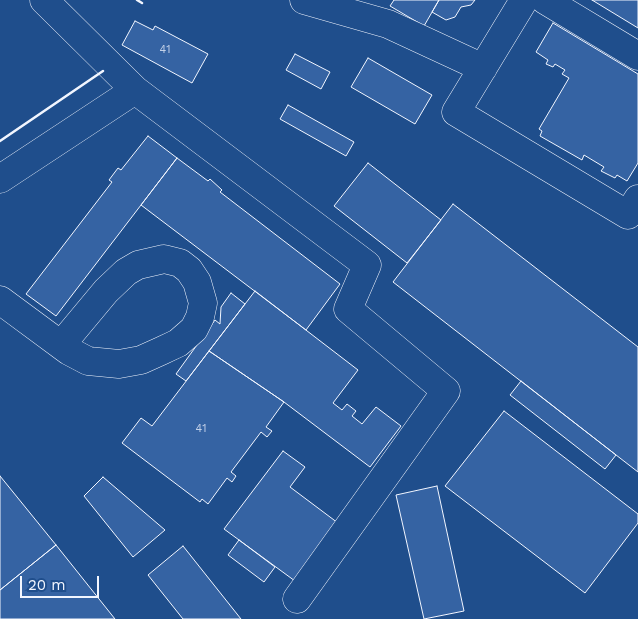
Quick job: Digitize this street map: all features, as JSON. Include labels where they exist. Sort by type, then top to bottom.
[{"type":"lane","points":[[44,0],[135,90],[367,266],[348,310],[446,391],[297,599]]},
{"type":"lane","points":[[304,0],[388,24],[483,68]]},
{"type":"lane","points":[[524,0],[456,112],[628,215],[638,198]]},
{"type":"lane","points":[[545,0],[638,56]]},
{"type":"lane","points":[[0,179],[135,90]]},
{"type":"lane","points":[[0,300],[61,345],[88,361],[119,364],[141,360],[178,343],[194,328],[200,317],[203,303],[197,282],[189,270],[180,263],[164,259],[138,266],[126,272],[106,291],[61,345]]},
{"type":"building","points":[[394,0],[439,0],[424,26],[390,6]]},
{"type":"building","points":[[439,0],[475,0],[471,5],[461,7],[455,17],[446,20],[432,12]]},
{"type":"building","points":[[592,0],[638,0],[638,28]]},
{"type":"building","points":[[135,21],[153,30],[155,26],[208,54],[192,83],[122,45]]},
{"type":"building","points":[[553,23],[638,74],[638,163],[627,181],[617,175],[615,178],[601,171],[604,167],[584,155],[582,160],[540,136],[542,131],[539,129],[569,78],[562,74],[565,70],[555,64],[553,67],[546,64],[548,60],[536,52]]},
{"type":"building","points":[[295,54],[330,72],[321,89],[286,70]]},
{"type":"building","points":[[368,58],[432,95],[415,124],[351,87]]},
{"type":"building","points":[[288,105],[354,142],[346,156],[280,119]]},
{"type":"building","points":[[148,136],[177,158],[56,316],[26,294],[112,182],[109,180],[118,168],[121,170]]},
{"type":"building","points":[[177,158],[208,181],[210,179],[222,190],[220,192],[340,284],[306,330],[141,205]]},
{"type":"building","points":[[368,163],[441,220],[407,263],[334,206]]},
{"type":"building","points":[[453,204],[638,347],[638,472],[393,282]]},
{"type":"building","points":[[255,291],[358,370],[333,403],[342,410],[347,404],[356,411],[352,416],[362,424],[376,407],[401,426],[370,467],[284,402],[209,351]]},
{"type":"building","points":[[231,293],[245,304],[186,381],[176,374],[215,320],[220,324],[221,307]]},
{"type":"building","points":[[209,351],[284,402],[266,427],[272,431],[267,437],[261,432],[231,472],[236,476],[232,482],[227,478],[208,504],[202,499],[200,502],[122,443],[141,418],[152,426]]},
{"type":"building","points":[[521,381],[616,455],[605,469],[510,395]]},
{"type":"building","points":[[504,411],[638,514],[638,523],[585,593],[445,486]]},
{"type":"building","points":[[283,451],[305,467],[290,487],[338,523],[295,581],[224,529]]},
{"type":"building","points":[[0,476],[56,545],[0,590]]},
{"type":"building","points":[[103,477],[165,530],[133,557],[84,496]]},
{"type":"building","points":[[437,486],[464,611],[424,619],[396,495]]},
{"type":"building","points":[[239,540],[275,567],[264,582],[228,555]]},
{"type":"building","points":[[56,545],[115,619],[0,619],[0,590]]},
{"type":"building","points":[[183,546],[241,619],[183,619],[148,575]]},
{"type":"wall","points":[[137,0],[142,3]]},
{"type":"wall","points":[[0,141],[103,71]]}]
